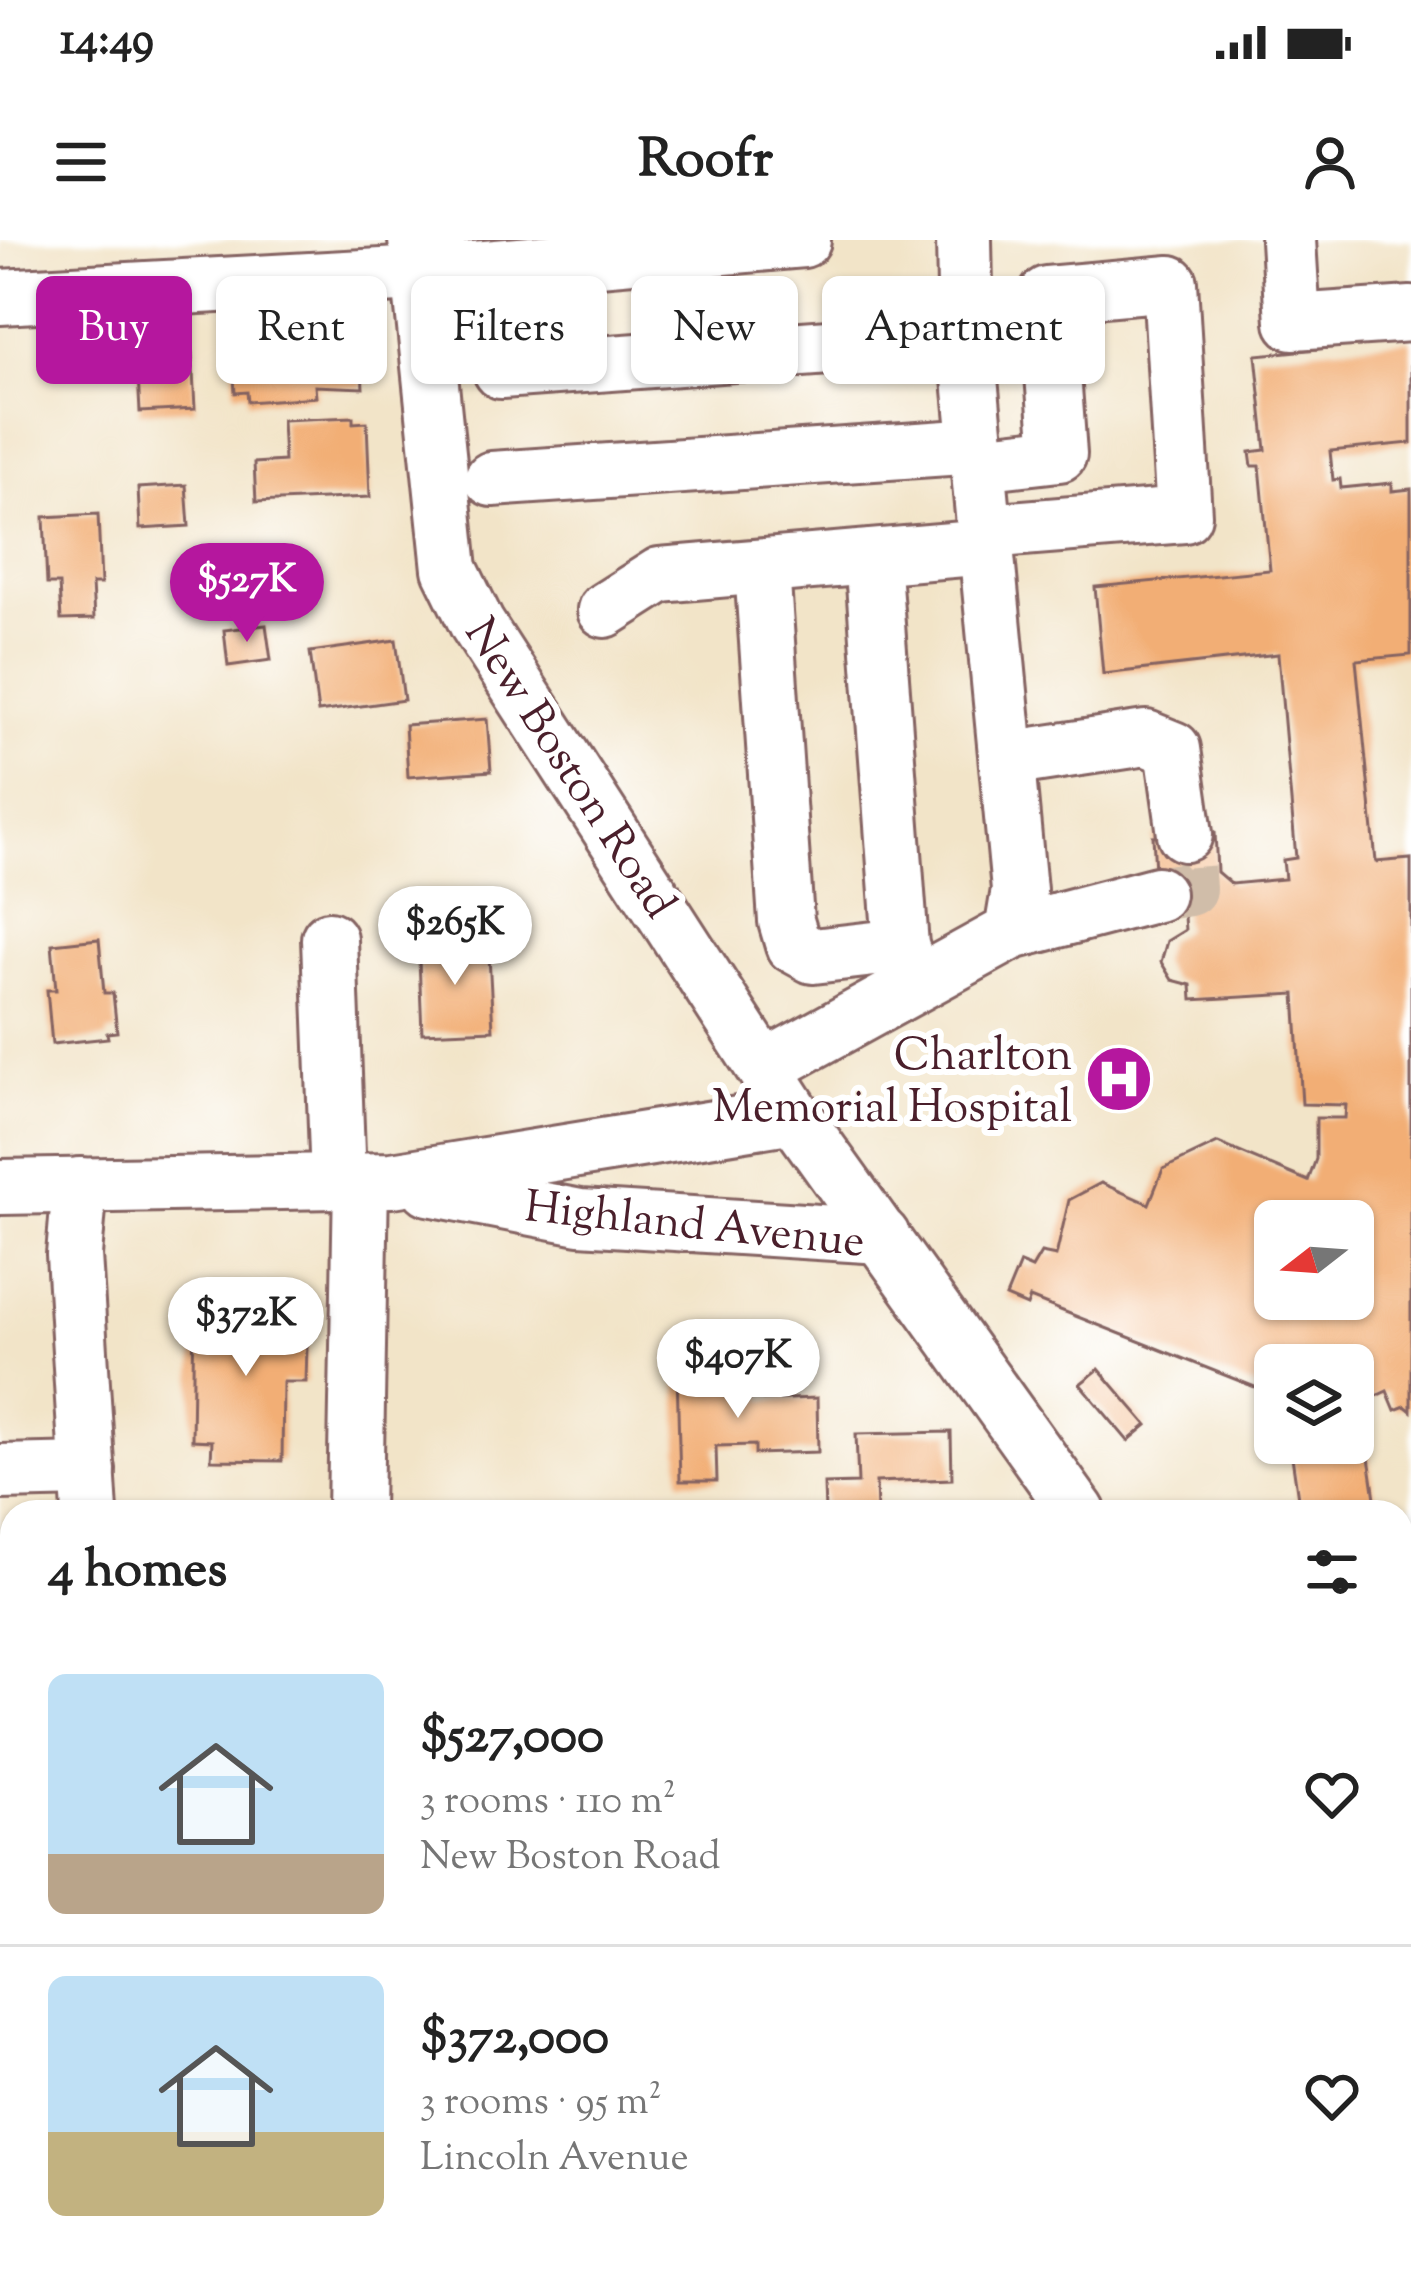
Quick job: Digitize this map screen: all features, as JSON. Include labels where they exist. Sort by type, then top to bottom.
[{"type":"street","points":[[0,297],[417,257],[803,240]]},
{"type":"street","points":[[964,240],[965,276]]},
{"type":"street","points":[[1288,240],[1293,322],[1411,314]]},
{"type":"street","name":"New Boston Road","points":[[417,257],[449,569],[477,624],[794,1115],[882,1236]]},
{"type":"street","points":[[492,479],[1059,454],[1047,294],[1170,283],[1184,515],[872,557],[659,575],[605,610]]},
{"type":"street","points":[[607,363],[822,348]]},
{"type":"street","points":[[971,384],[1019,890],[1012,932]]},
{"type":"street","points":[[872,557],[909,967]]},
{"type":"street","points":[[762,568],[786,921],[793,945],[813,956],[909,967]]},
{"type":"street","points":[[1007,759],[1146,738],[1173,748],[1185,834]]},
{"type":"street","points":[[766,1067],[909,967],[1012,932],[1156,894]]},
{"type":"street","points":[[329,939],[363,1181],[355,1500]]},
{"type":"street","name":"Highland Avenue","points":[[0,1187],[363,1181],[794,1115]]},
{"type":"street","name":"Highland Avenue","points":[[363,1181],[580,1217],[882,1236],[1069,1500]]},
{"type":"street","points":[[0,1472],[89,1491],[74,1255],[80,1185]]},
{"type":"building","points":[[1411,340],[1411,443],[1330,451],[1333,480],[1340,479],[1341,488],[1392,483],[1392,491],[1411,489],[1411,655],[1356,660],[1376,862],[1411,859],[1411,1411],[1405,1406],[1395,1410],[1387,1391],[1374,1397],[1374,1344],[1254,1344],[1254,1387],[1030,1298],[1027,1306],[1006,1297],[1020,1263],[1032,1268],[1041,1253],[1056,1256],[1069,1200],[1101,1183],[1149,1204],[1163,1169],[1218,1143],[1308,1181],[1316,1159],[1316,1118],[1345,1118],[1346,1105],[1302,1104],[1295,994],[1192,1000],[1191,985],[1172,980],[1161,962],[1167,941],[1185,930],[1183,904],[1157,906],[1153,836],[1215,832],[1217,872],[1231,884],[1285,879],[1283,860],[1296,858],[1278,654],[1103,674],[1095,587],[1270,570],[1260,466],[1252,466],[1250,452],[1266,450],[1256,355]]},
{"type":"building","points":[[192,353],[195,409],[140,412],[138,384],[192,384]]},
{"type":"building","points":[[234,384],[363,384],[363,388],[315,386],[316,397],[248,402],[247,392],[235,393]]},
{"type":"building","points":[[353,417],[353,423],[367,422],[370,497],[256,502],[254,463],[284,461],[282,420]]},
{"type":"building","points":[[186,485],[189,526],[140,529],[138,488]]},
{"type":"building","points":[[98,514],[101,584],[92,584],[94,619],[61,620],[59,584],[47,584],[44,517]]},
{"type":"building","points":[[266,625],[271,660],[228,666],[224,630]]},
{"type":"building","points":[[396,640],[404,700],[318,712],[310,652]]},
{"type":"building","points":[[487,719],[491,771],[408,777],[405,725]]},
{"type":"building","points":[[99,939],[104,993],[113,993],[117,1032],[107,1033],[108,1038],[52,1044],[47,990],[56,990],[52,944]]},
{"type":"building","points":[[472,939],[473,956],[489,956],[493,1030],[422,1033],[419,959],[428,958],[427,941]]},
{"type":"building","points":[[242,1307],[308,1308],[306,1382],[283,1382],[282,1461],[211,1460],[212,1441],[192,1440],[194,1312],[242,1312]]},
{"type":"building","points":[[1099,1369],[1147,1425],[1128,1441],[1080,1384]]},
{"type":"building","points":[[762,1372],[763,1400],[817,1398],[818,1452],[755,1454],[755,1445],[716,1446],[717,1481],[680,1481],[677,1374]]},
{"type":"building","points":[[951,1432],[952,1479],[876,1482],[877,1500],[825,1500],[824,1484],[858,1483],[856,1434]]},
{"type":"building","points":[[1293,1464],[1370,1464],[1375,1500],[1298,1500]]},
{"type":"tunnel","points":[[1157,894],[1189,889],[1185,834]]},
{"type":"place","name":"Charlton Memorial Hospital","points":[[1119,1079]]}]
